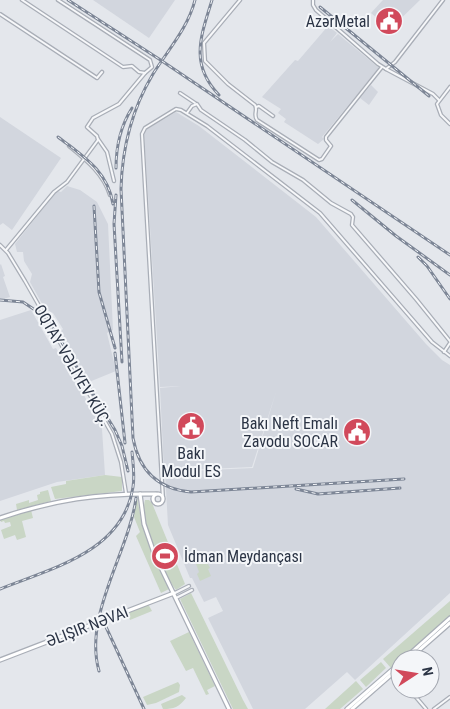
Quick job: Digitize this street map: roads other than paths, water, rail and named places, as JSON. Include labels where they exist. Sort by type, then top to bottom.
[{"type":"street","points":[[22,0],[123,67],[132,66],[139,72],[145,73]]},
{"type":"street","points":[[58,0],[150,60],[152,67],[119,104],[93,118],[88,124],[87,128],[107,152],[114,181]]},
{"type":"street","points":[[240,0],[204,43],[204,58],[224,81],[256,106],[259,106],[273,116]]},
{"type":"street","points":[[313,0],[316,10],[382,67],[433,94],[440,100]]},
{"type":"street","points":[[386,69],[395,62],[444,0]]},
{"type":"street","points":[[0,14],[97,78],[102,72]]},
{"type":"street","points":[[256,106],[256,120],[321,160],[331,146],[326,137],[382,67]]},
{"type":"street","points":[[450,87],[437,104],[438,109],[450,124]]},
{"type":"street","points":[[180,92],[201,110],[245,140],[272,162],[303,180],[331,203],[351,214],[353,227],[416,299],[450,342],[444,352]]},
{"type":"street","points":[[187,113],[195,103]]},
{"type":"street","points":[[162,491],[152,499],[154,503],[160,504],[163,499],[142,134],[145,128],[173,110],[181,110],[207,126],[320,213],[432,342],[450,356]]},
{"type":"street","points":[[6,250],[54,192],[66,182],[98,139]]},
{"type":"street","points":[[69,146],[84,158],[101,176],[110,195]]},
{"type":"street","name":"OQTAY VƏLIYEV KÜÇ.","points":[[0,245],[6,250],[112,434],[124,472],[126,493]]},
{"type":"street","points":[[0,518],[62,500],[126,493],[160,494],[163,499]]},
{"type":"street","points":[[140,494],[146,530],[156,556],[230,709]]},
{"type":"street","points":[[175,596],[189,586]]},
{"type":"street","points":[[175,596],[192,590]]},
{"type":"street","name":"ƏLIŞIR NƏVAI","points":[[0,660],[175,596]]},
{"type":"street","points":[[415,649],[450,618]]},
{"type":"street","points":[[420,649],[450,622]]},
{"type":"street","points":[[347,709],[390,671]]},
{"type":"street","points":[[352,709],[390,676]]},
{"type":"street","points":[[434,709],[450,696]]},
{"type":"street","points":[[418,699],[426,709]]},
{"type":"railway","points":[[68,0],[450,255]]},
{"type":"railway","points":[[195,0],[188,20],[153,74],[139,101],[129,130],[123,159],[121,189],[133,438],[140,460],[145,469],[160,482],[169,487],[191,492],[404,479]]},
{"type":"railway","points":[[212,0],[201,38],[200,49],[204,72],[219,95]]},
{"type":"railway","points":[[320,7],[429,96]]},
{"type":"railway","points":[[116,168],[120,137],[124,122],[132,108]]},
{"type":"railway","points":[[58,137],[85,158],[100,173],[106,182],[113,204]]},
{"type":"railway","points":[[116,195],[114,224],[122,362]]},
{"type":"railway","points":[[352,200],[396,236],[450,275]]},
{"type":"railway","points":[[94,206],[99,292],[115,348]]},
{"type":"railway","points":[[418,257],[427,266],[450,299]]},
{"type":"railway","points":[[0,300],[23,302],[47,318],[115,430],[122,446],[128,471]]},
{"type":"railway","points":[[115,353],[125,443]]},
{"type":"railway","points":[[0,589],[62,565],[100,542],[115,527],[127,509],[133,487],[132,452]]},
{"type":"railway","points":[[296,489],[318,494],[400,488]]},
{"type":"railway","points":[[99,671],[96,650],[97,628],[109,584],[132,519],[136,498]]},
{"type":"railway","points":[[106,627],[144,709]]},
{"type":"place","name":"AzərMetal","points":[[389,21]]},
{"type":"place","name":"Bakı Modul ES","points":[[191,426]]},
{"type":"place","name":"Bakı Neft Emalı Zavodu SOCAR","points":[[357,432]]},
{"type":"place","name":"İdman Meydançası","points":[[165,556]]}]
